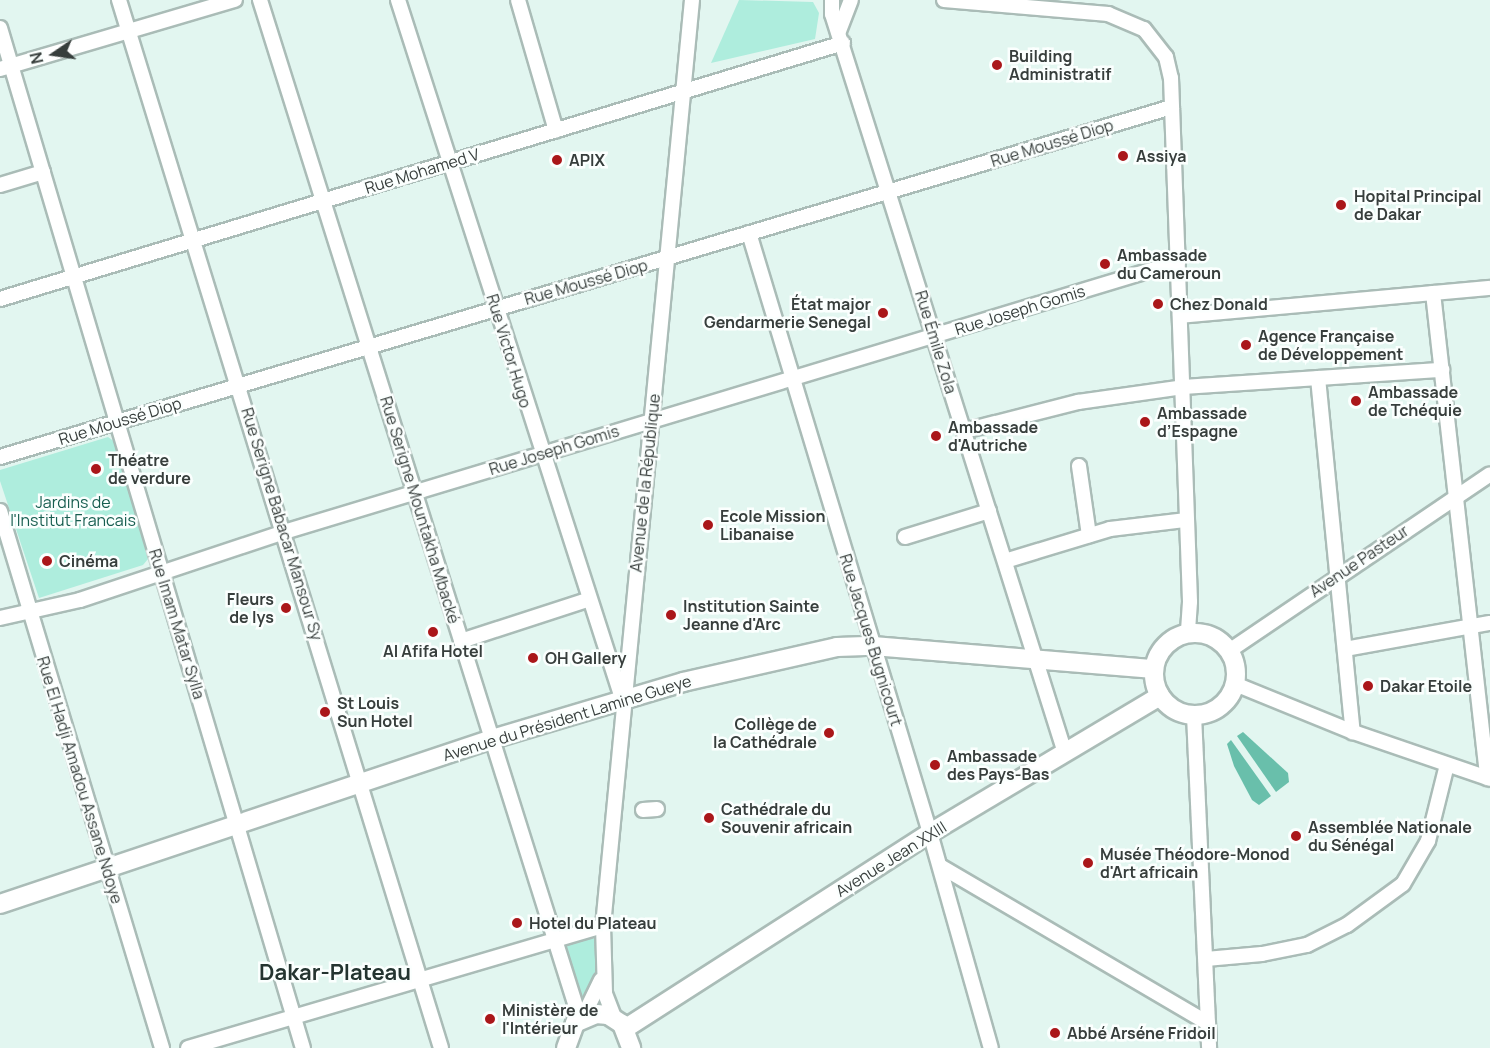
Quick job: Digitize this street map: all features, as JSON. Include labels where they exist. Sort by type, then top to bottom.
[{"type":"main road","points":[[1188,633],[1211,636],[1229,651],[1236,667],[1235,684],[1220,707],[1194,715],[1173,708],[1160,696],[1154,669],[1169,641],[1188,633]]},
{"type":"main road","name":"Avenue du Président Lamine Gueye","points":[[0,904],[492,739],[683,682],[815,652],[873,646],[1154,669]]},
{"type":"main road","name":"Avenue Jean XXIII","points":[[627,1037],[930,833],[1160,696]]},
{"type":"main road","points":[[566,1048],[568,1033],[582,1018],[602,1014],[627,1037]]},
{"type":"street","name":"Rue Serigne Babacar Mansour Sy","points":[[119,0],[240,385],[441,1048]]},
{"type":"street","points":[[6,67],[235,0]]},
{"type":"street","name":"Rue Serigne Mountakha Mbacké","points":[[261,0],[461,641],[582,1018]]},
{"type":"street","name":"Rue Victor Hugo","points":[[398,0],[587,600],[623,701]]},
{"type":"street","points":[[518,0],[556,130]]},
{"type":"street","name":"Avenue de la République","points":[[627,1037],[605,993],[603,926],[692,0]]},
{"type":"street","name":"Rue Émile Zola","points":[[832,0],[832,14],[1065,753]]},
{"type":"street","points":[[841,37],[851,0]]},
{"type":"street","points":[[944,0],[1018,3],[1108,14],[1131,20],[1155,39],[1166,57],[1172,107],[1183,387],[1188,633]]},
{"type":"street","name":"Rue Imam Matar Sylla","points":[[0,28],[6,67],[43,172],[303,1048]]},
{"type":"street","name":"Rue Mohamed V","points":[[0,299],[683,92],[841,37]]},
{"type":"street","name":"Rue Moussé Diop","points":[[0,457],[1172,107]]},
{"type":"street","points":[[0,185],[43,172]]},
{"type":"street","name":"Rue Jacques Bugnicourt","points":[[749,233],[940,866],[991,1048]]},
{"type":"street","name":"Rue Joseph Gomis","points":[[0,618],[80,600],[284,532],[1178,262]]},
{"type":"street","points":[[1180,316],[1490,288]]},
{"type":"street","points":[[1235,684],[1353,732],[1489,779],[1434,293]]},
{"type":"street","points":[[964,431],[1100,398],[1183,387],[1442,370]]},
{"type":"street","points":[[1317,378],[1353,732]]},
{"type":"street","points":[[1079,466],[1089,535]]},
{"type":"street","name":"Avenue Pasteur","points":[[1229,651],[1337,575],[1490,474]]},
{"type":"street","name":"Rue El Hadji Amadou Assane Ndoye","points":[[0,511],[162,1048]]},
{"type":"street","points":[[905,537],[989,512]]},
{"type":"street","points":[[1005,561],[1089,535],[1130,526],[1186,520]]},
{"type":"street","points":[[461,641],[587,600]]},
{"type":"street","points":[[1345,649],[1490,623]]},
{"type":"street","points":[[1194,715],[1209,1048]]},
{"type":"street","points":[[1206,959],[1262,954],[1307,945],[1347,925],[1403,884],[1428,841],[1448,765]]},
{"type":"street","points":[[940,866],[1208,1023]]},
{"type":"street","points":[[188,1048],[555,938],[603,926]]},
{"type":"street","name":"Avenue de la République","points":[[582,1018],[600,990],[604,966]]},
{"type":"green space","points":[[739,0],[813,2],[819,13],[815,39],[711,63]]},
{"type":"green space","name":"Jardins de l'Institut Francais","points":[[108,437],[115,442],[148,559],[143,565],[39,598],[0,481],[0,470]]},
{"type":"green space","points":[[601,937],[597,979],[591,994],[581,1004],[561,944]]},
{"type":"shaded area","points":[[1243,732],[1288,773],[1289,782],[1276,792],[1237,736]]},
{"type":"shaded area","points":[[1231,740],[1271,796],[1259,805],[1252,800],[1234,766],[1227,744]]},
{"type":"place","name":"Building Administratif","points":[[997,65]]},
{"type":"place","name":"Assiya","points":[[1123,156]]},
{"type":"place","name":"APIX","points":[[557,160]]},
{"type":"place","name":"Hopital Principal de Dakar","points":[[1341,205]]},
{"type":"place","name":"Ambassade du Cameroun","points":[[1105,264]]},
{"type":"place","name":"Chez Donald","points":[[1158,304]]},
{"type":"place","name":"État major Gendarmerie Senegal","points":[[883,313]]},
{"type":"place","name":"Agence Française de Développement","points":[[1246,345]]},
{"type":"place","name":"Ambassade de Tchéquie","points":[[1356,401]]},
{"type":"place","name":"Ambassade d’Espagne","points":[[1145,422]]},
{"type":"place","name":"Ambassade d'Autriche","points":[[936,436]]},
{"type":"place","name":"Théatre de verdure","points":[[96,469]]},
{"type":"place","name":"Ecole Mission Libanaise","points":[[708,525]]},
{"type":"place","name":"Cinéma","points":[[47,561]]},
{"type":"place","name":"Fleurs de lys","points":[[286,608]]},
{"type":"place","name":"Institution Sainte Jeanne d'Arc","points":[[671,615]]},
{"type":"place","name":"Al Afifa Hotel","points":[[433,632]]},
{"type":"place","name":"OH Gallery","points":[[533,658]]},
{"type":"place","name":"Dakar Etoile","points":[[1368,686]]},
{"type":"place","name":"St Louis Sun Hotel","points":[[325,712]]},
{"type":"place","name":"Collège de la Cathédrale","points":[[829,733]]},
{"type":"place","name":"Ambassade des Pays-Bas","points":[[935,765]]},
{"type":"place","name":"Cathédrale du Souvenir africain","points":[[709,818]]},
{"type":"place","name":"Assemblée Nationale du Sénégal","points":[[1296,836]]},
{"type":"place","name":"Musée Théodore-Monod d'Art africain","points":[[1088,863]]},
{"type":"place","name":"Hotel du Plateau","points":[[517,923]]},
{"type":"place","name":"Ministère de l'Intérieur","points":[[490,1019]]},
{"type":"place","name":"Abbé Arséne Fridoil","points":[[1055,1033]]},
{"type":"district","name":"Dakar-Plateau","points":[[335,973]]}]
